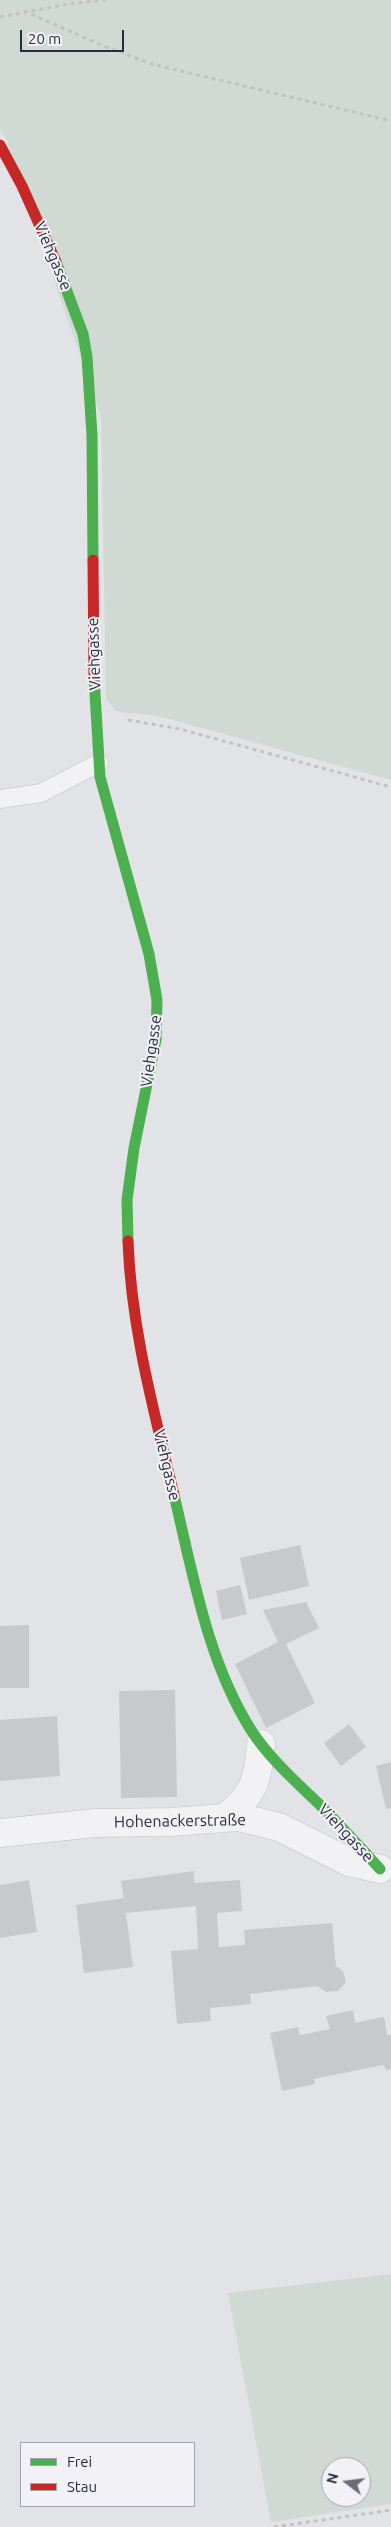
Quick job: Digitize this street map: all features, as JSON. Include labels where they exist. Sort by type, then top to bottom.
[{"type":"street","name":"Viehgasse","points":[[0,145],[22,186],[60,271],[83,334],[87,357],[92,435],[93,662],[98,719],[99,763],[103,790],[153,969],[157,1000],[156,1040],[134,1148],[127,1200],[127,1253],[136,1325],[193,1574],[209,1634],[232,1694],[260,1744],[385,1872]]},
{"type":"street","points":[[226,1817],[242,1804],[253,1786],[258,1772],[260,1744]]},
{"type":"street","name":"Hohenackerstraße","points":[[0,1833],[56,1826],[170,1822],[226,1817],[252,1820],[278,1827],[349,1862],[385,1872]]},
{"type":"lane","points":[[0,799],[42,793],[99,763]]},
{"type":"path","points":[[0,16],[106,0]]},
{"type":"path","points":[[24,11],[101,45],[152,64],[391,121]]},
{"type":"path","points":[[98,719],[152,723],[180,729],[391,787]]},
{"type":"path","points":[[274,2527],[391,2510]]},
{"type":"shaded area","points":[[0,0],[391,0],[391,780],[158,716],[120,712],[115,710],[106,699],[101,417],[6,139],[0,129]]},
{"type":"shaded area","points":[[391,2274],[391,2504],[371,2507],[271,2522],[228,2293]]},
{"type":"building","points":[[300,1545],[309,1586],[249,1600],[240,1558]]},
{"type":"building","points":[[240,1585],[247,1614],[222,1620],[216,1591]]},
{"type":"building","points":[[306,1602],[319,1628],[286,1644],[315,1703],[266,1728],[235,1664],[278,1642],[263,1610]]},
{"type":"building","points":[[29,1625],[29,1688],[0,1688],[0,1626]]},
{"type":"building","points":[[175,1690],[177,1797],[121,1798],[119,1691]]},
{"type":"building","points":[[57,1716],[60,1776],[0,1781],[0,1720]]},
{"type":"building","points":[[349,1724],[366,1747],[341,1766],[324,1743]]},
{"type":"building","points":[[391,1762],[391,1808],[386,1809],[376,1766]]},
{"type":"building","points":[[194,1871],[194,1883],[240,1880],[242,1911],[217,1913],[219,1947],[245,1945],[244,1930],[332,1923],[336,1966],[343,1971],[346,1982],[338,1991],[326,1992],[317,1986],[250,1994],[251,2004],[210,2008],[211,2021],[177,2024],[171,1951],[198,1949],[196,1906],[126,1913],[133,1967],[84,1973],[76,1905],[124,1898],[121,1881]]},
{"type":"building","points":[[29,1880],[37,1932],[0,1938],[0,1885]]},
{"type":"building","points":[[353,2010],[355,2023],[384,2017],[387,2035],[391,2035],[391,2069],[386,2070],[384,2065],[314,2079],[315,2084],[282,2091],[270,2033],[298,2027],[300,2035],[330,2029],[326,2016]]},
{"type":"traffic: fast","points":[[56,262],[83,334],[87,357],[92,435],[93,560]]},
{"type":"traffic: fast","points":[[94,677],[100,777],[149,954],[157,1000],[156,1040],[134,1148],[127,1200],[128,1241]]},
{"type":"traffic: fast","points":[[174,1495],[203,1616],[212,1646],[236,1703],[251,1730],[266,1750],[380,1869]]},
{"type":"traffic: jam","points":[[0,145],[22,186],[56,262]]},
{"type":"traffic: jam","points":[[93,560],[94,677]]},
{"type":"traffic: jam","points":[[128,1241],[130,1273],[139,1337],[151,1401],[174,1495]]}]
